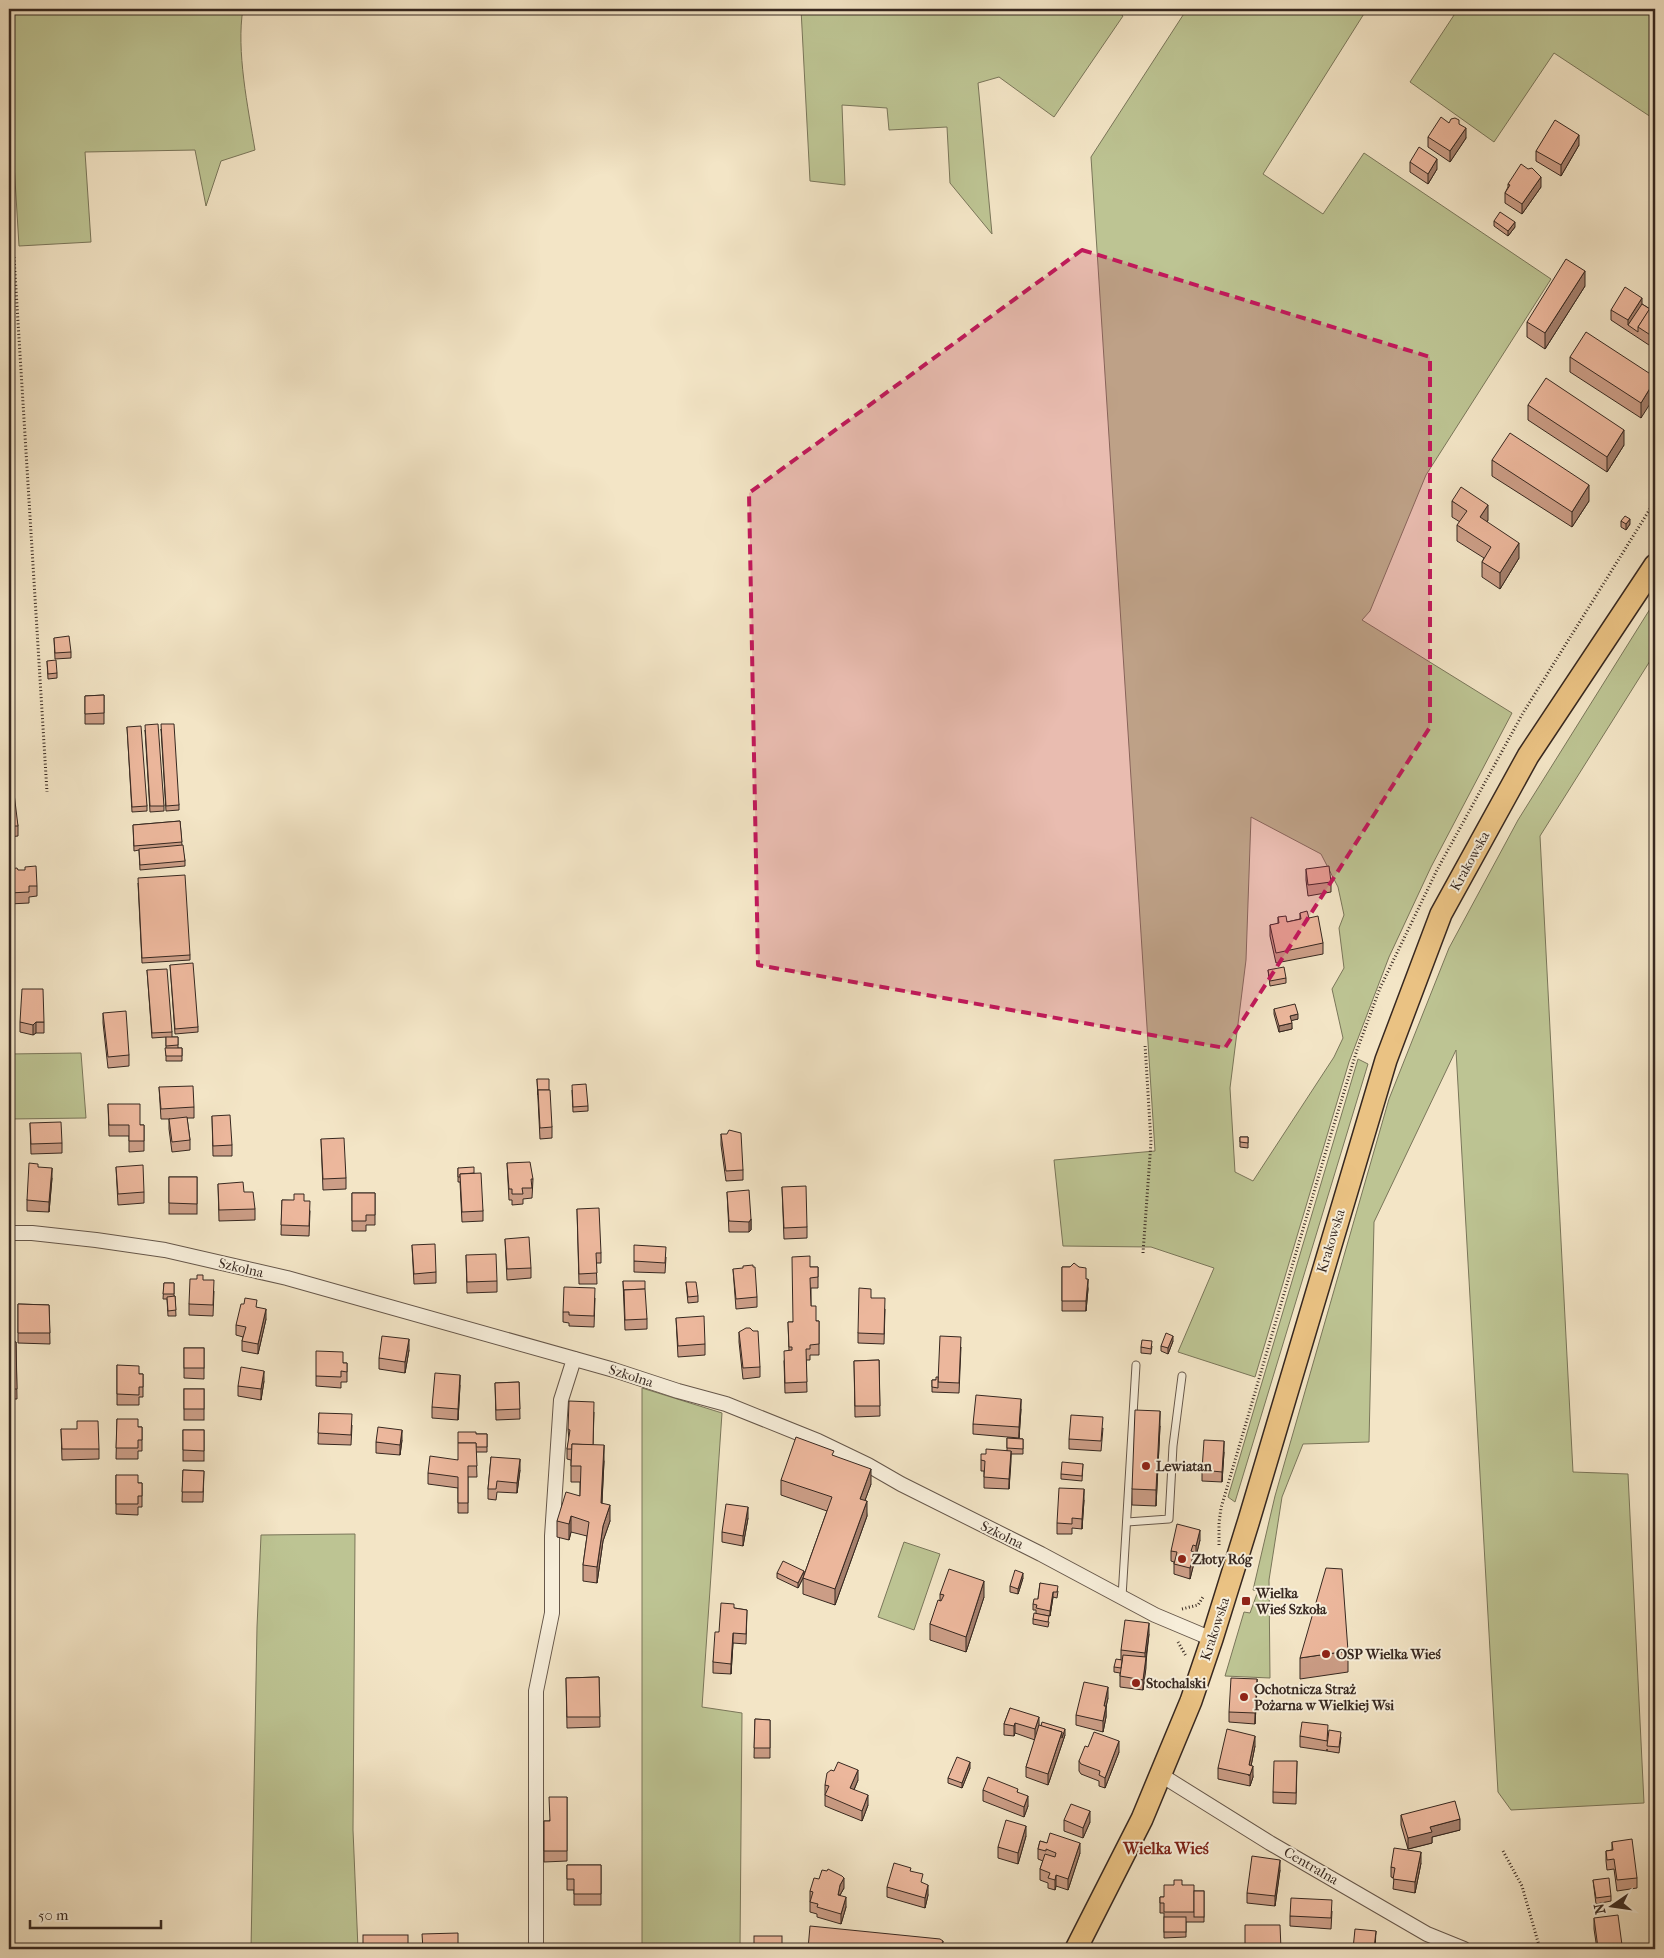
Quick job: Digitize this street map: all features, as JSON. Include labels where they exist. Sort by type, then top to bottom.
[{"type":"main road","name":"Krakowska","points":[[1076,1949],[1162,1776],[1212,1639],[1380,1078],[1442,914],[1528,756],[1655,565]]},
{"type":"street","name":"Szkolna","points":[[9,1233],[32,1233],[165,1250],[287,1278],[726,1404],[818,1441],[868,1465],[900,1484],[1041,1554],[1122,1598],[1212,1639]]},
{"type":"street","points":[[536,1949],[536,1691],[552,1613],[552,1536],[561,1400],[574,1359]]},
{"type":"street","name":"Centralna","points":[[1162,1776],[1427,1934],[1464,1949]]},
{"type":"lane","points":[[1122,1598],[1136,1365]]},
{"type":"lane","points":[[1127,1522],[1169,1519],[1173,1446],[1182,1376]]},
{"type":"path","points":[[14,257],[47,792]]},
{"type":"path","points":[[1143,1253],[1151,1142],[1145,1044]]},
{"type":"path","points":[[1219,1546],[1221,1508]]},
{"type":"path","points":[[1177,1610],[1198,1605],[1204,1596]]},
{"type":"path","points":[[1174,1638],[1185,1652],[1185,1661]]},
{"type":"path","points":[[1503,1851],[1522,1886],[1540,1949]]},
{"type":"highlighted area","points":[[1082,250],[1430,357],[1430,727],[1225,1048],[758,965],[749,493]]},
{"type":"green space","points":[[9,9],[243,9],[241,25],[242,61],[255,150],[221,161],[206,206],[195,150],[85,152],[91,242],[19,246],[9,80]]},
{"type":"green space","points":[[801,9],[1114,9],[1123,16],[1054,117],[999,77],[978,83],[992,234],[950,183],[947,127],[889,130],[887,108],[842,105],[845,185],[810,181]]},
{"type":"green space","points":[[1187,9],[1367,9],[1263,174],[1323,214],[1364,153],[1551,279],[1426,475],[1370,611],[1362,620],[1512,713],[1431,867],[1389,957],[1349,1062],[1255,1377],[1178,1352],[1214,1268],[1151,1247],[1063,1246],[1054,1160],[1155,1151],[1091,157]],"holes":[[[1251,817],[1321,854],[1338,887],[1344,915],[1339,928],[1344,968],[1332,989],[1343,1038],[1334,1057],[1253,1181],[1235,1172],[1230,1088],[1246,960]]]},
{"type":"green space","points":[[1458,9],[1655,9],[1654,119],[1554,53],[1494,142],[1410,82]]},
{"type":"green space","points":[[1655,601],[1655,653],[1540,836],[1573,1472],[1628,1474],[1644,1803],[1511,1810],[1498,1792],[1456,1050],[1374,1222],[1369,1442],[1303,1444],[1282,1497],[1269,1580],[1270,1678],[1225,1676],[1244,1612],[1250,1613],[1258,1591],[1253,1590],[1275,1496],[1389,1099],[1449,948],[1518,820]]},
{"type":"green space","points":[[81,1053],[86,1118],[9,1119],[9,1054]]},
{"type":"green space","points":[[1358,1059],[1368,1064],[1235,1502],[1228,1497]]},
{"type":"green space","points":[[642,1388],[722,1413],[702,1707],[742,1713],[740,1949],[642,1949]]},
{"type":"green space","points":[[355,1534],[353,1830],[358,1949],[251,1949],[257,1627],[261,1535]]},
{"type":"green space","points":[[904,1542],[940,1554],[914,1630],[878,1617]]},
{"type":"building","points":[[1441,117],[1449,123],[1451,119],[1455,118],[1459,120],[1459,124],[1466,128],[1450,151],[1428,137]]},
{"type":"building","points":[[1555,120],[1579,135],[1561,165],[1536,151]]},
{"type":"building","points":[[1419,147],[1437,159],[1428,174],[1410,162]]},
{"type":"building","points":[[1521,164],[1528,169],[1532,168],[1541,177],[1522,204],[1505,193],[1510,185],[1508,184]]},
{"type":"building","points":[[1500,212],[1515,222],[1508,231],[1494,221]]},
{"type":"building","points":[[1566,259],[1585,271],[1545,333],[1527,322]]},
{"type":"building","points":[[1625,287],[1642,298],[1628,320],[1611,310]]},
{"type":"building","points":[[1642,304],[1650,309],[1638,327],[1638,332],[1628,325]]},
{"type":"building","points":[[1652,305],[1655,307],[1655,338],[1638,327]]},
{"type":"building","points":[[1586,332],[1655,377],[1641,403],[1570,357]]},
{"type":"building","points":[[1546,378],[1624,430],[1607,457],[1528,405]]},
{"type":"building","points":[[1510,433],[1589,485],[1572,512],[1492,460]]},
{"type":"building","points":[[1461,487],[1488,505],[1480,517],[1519,543],[1500,573],[1482,562],[1491,547],[1457,525],[1467,511],[1452,501]]},
{"type":"building","points":[[1625,516],[1630,519],[1626,524],[1621,521]]},
{"type":"building","points":[[69,636],[71,652],[55,653],[54,638]]},
{"type":"building","points":[[56,660],[57,673],[48,674],[47,661]]},
{"type":"building","points":[[104,695],[104,713],[85,714],[85,696]]},
{"type":"building","points":[[158,724],[164,806],[150,806],[145,725]]},
{"type":"building","points":[[161,724],[174,724],[179,805],[166,806]]},
{"type":"building","points":[[141,726],[147,806],[132,807],[127,727]]},
{"type":"building","points":[[13,785],[18,826],[9,826],[9,786]]},
{"type":"building","points":[[180,821],[182,842],[134,846],[133,825]]},
{"type":"building","points":[[183,845],[185,861],[140,865],[139,849]]},
{"type":"building","points":[[36,866],[37,886],[29,886],[29,892],[9,893],[9,869],[25,870],[25,867]]},
{"type":"building","points":[[1329,866],[1331,882],[1308,885],[1306,869]]},
{"type":"building","points":[[185,875],[190,955],[142,958],[138,878]]},
{"type":"building","points":[[1307,911],[1309,918],[1318,916],[1323,943],[1276,953],[1270,925],[1279,923],[1278,917],[1286,916],[1287,922],[1301,919],[1300,913]]},
{"type":"building","points":[[193,963],[198,1027],[175,1029],[170,965]]},
{"type":"building","points":[[1284,967],[1286,978],[1270,981],[1268,970]]},
{"type":"building","points":[[167,969],[172,1032],[152,1033],[147,970]]},
{"type":"building","points":[[22,989],[43,989],[44,1022],[36,1022],[33,1025],[20,1022]]},
{"type":"building","points":[[1295,1004],[1298,1014],[1290,1016],[1292,1023],[1279,1026],[1274,1009]]},
{"type":"building","points":[[126,1011],[129,1055],[108,1057],[103,1013]]},
{"type":"building","points":[[166,1037],[178,1037],[178,1045],[166,1046]]},
{"type":"building","points":[[165,1048],[182,1048],[182,1056],[166,1056]]},
{"type":"building","points":[[537,1079],[549,1079],[549,1090],[538,1090],[538,1095]]},
{"type":"building","points":[[586,1084],[588,1106],[573,1107],[572,1085]]},
{"type":"building","points":[[193,1086],[194,1107],[161,1109],[159,1087]]},
{"type":"building","points":[[538,1090],[550,1090],[552,1127],[540,1128]]},
{"type":"building","points":[[108,1104],[140,1104],[140,1125],[144,1125],[144,1141],[129,1141],[129,1125],[109,1125]]},
{"type":"building","points":[[230,1115],[232,1145],[213,1146],[212,1116]]},
{"type":"building","points":[[187,1117],[190,1140],[172,1142],[169,1119]]},
{"type":"building","points":[[61,1122],[62,1143],[31,1144],[30,1123]]},
{"type":"building","points":[[729,1130],[741,1133],[743,1170],[726,1171],[721,1134],[727,1134]]},
{"type":"building","points":[[1240,1137],[1248,1137],[1248,1143],[1240,1142]]},
{"type":"building","points":[[344,1138],[346,1178],[323,1179],[321,1139]]},
{"type":"building","points":[[530,1162],[533,1179],[531,1179],[532,1188],[522,1188],[523,1194],[512,1194],[512,1189],[509,1189],[507,1163]]},
{"type":"building","points":[[29,1163],[38,1164],[38,1167],[52,1168],[49,1202],[27,1200]]},
{"type":"building","points":[[143,1165],[144,1192],[118,1194],[116,1167]]},
{"type":"building","points":[[474,1167],[474,1173],[460,1174],[460,1177],[458,1177],[458,1168]]},
{"type":"building","points":[[481,1173],[483,1211],[462,1212],[460,1174]]},
{"type":"building","points":[[169,1177],[197,1177],[197,1204],[169,1203]]},
{"type":"building","points":[[243,1182],[244,1192],[253,1192],[255,1209],[219,1210],[218,1184]]},
{"type":"building","points":[[806,1186],[807,1227],[784,1228],[782,1187]]},
{"type":"building","points":[[749,1190],[751,1219],[749,1222],[729,1221],[727,1192]]},
{"type":"building","points":[[352,1193],[375,1193],[375,1215],[366,1215],[366,1221],[352,1221]]},
{"type":"building","points":[[294,1194],[304,1194],[304,1201],[310,1201],[309,1226],[281,1225],[282,1200],[294,1200]]},
{"type":"building","points":[[599,1208],[601,1253],[596,1253],[597,1273],[579,1274],[577,1209]]},
{"type":"building","points":[[529,1237],[531,1268],[507,1269],[505,1239]]},
{"type":"building","points":[[435,1244],[436,1272],[414,1274],[412,1245]]},
{"type":"building","points":[[634,1245],[666,1247],[665,1263],[634,1261]]},
{"type":"building","points":[[496,1254],[497,1281],[467,1282],[466,1255]]},
{"type":"building","points":[[810,1256],[810,1267],[818,1267],[818,1277],[810,1278],[811,1306],[816,1306],[816,1321],[819,1321],[819,1344],[810,1345],[810,1349],[806,1349],[807,1382],[785,1383],[784,1351],[792,1350],[792,1347],[789,1347],[788,1322],[793,1322],[792,1257]]},
{"type":"building","points":[[1074,1263],[1079,1267],[1086,1268],[1086,1279],[1088,1279],[1086,1301],[1062,1301],[1062,1267],[1070,1267]]},
{"type":"building","points":[[753,1265],[755,1267],[757,1297],[736,1299],[733,1269]]},
{"type":"building","points":[[197,1275],[203,1275],[203,1280],[214,1280],[213,1305],[189,1304],[190,1279],[197,1279]]},
{"type":"building","points":[[623,1281],[645,1281],[645,1289],[624,1290],[624,1296]]},
{"type":"building","points":[[686,1282],[696,1282],[698,1296],[688,1297]]},
{"type":"building","points":[[164,1283],[174,1283],[174,1294],[163,1294]]},
{"type":"building","points":[[564,1287],[595,1288],[594,1316],[569,1315],[569,1312],[563,1312]]},
{"type":"building","points":[[859,1288],[871,1289],[871,1298],[885,1298],[884,1334],[858,1333]]},
{"type":"building","points":[[645,1289],[647,1319],[625,1320],[624,1290]]},
{"type":"building","points":[[175,1296],[176,1310],[168,1311],[167,1297]]},
{"type":"building","points":[[245,1298],[257,1300],[256,1307],[266,1309],[258,1344],[242,1341],[246,1327],[236,1325],[241,1304],[244,1304]]},
{"type":"building","points":[[18,1304],[49,1305],[50,1333],[18,1333]]},
{"type":"building","points":[[704,1316],[705,1344],[678,1346],[676,1318]]},
{"type":"building","points":[[746,1328],[758,1331],[760,1367],[743,1368],[739,1332]]},
{"type":"building","points":[[1166,1333],[1173,1336],[1168,1348],[1161,1346]]},
{"type":"building","points":[[382,1336],[409,1339],[405,1362],[379,1358]]},
{"type":"building","points":[[940,1336],[961,1337],[959,1383],[938,1382]]},
{"type":"building","points":[[1142,1340],[1152,1341],[1151,1349],[1141,1347]]},
{"type":"building","points":[[9,1342],[16,1342],[17,1389],[9,1389]]},
{"type":"building","points":[[184,1348],[204,1348],[204,1368],[184,1368]]},
{"type":"building","points":[[316,1351],[343,1352],[343,1363],[347,1363],[347,1372],[341,1371],[341,1377],[316,1376]]},
{"type":"building","points":[[879,1360],[880,1406],[855,1406],[854,1361]]},
{"type":"building","points":[[117,1365],[139,1366],[139,1374],[143,1374],[143,1387],[139,1387],[139,1395],[117,1394]]},
{"type":"building","points":[[241,1367],[264,1371],[261,1389],[238,1386]]},
{"type":"building","points":[[435,1373],[460,1375],[458,1409],[432,1407]]},
{"type":"building","points":[[936,1377],[938,1377],[938,1388],[932,1387],[932,1380],[936,1380]]},
{"type":"building","points":[[519,1382],[520,1409],[496,1410],[495,1383]]},
{"type":"building","points":[[184,1389],[204,1389],[204,1409],[184,1409]]},
{"type":"building","points":[[976,1395],[1021,1399],[1019,1427],[973,1424]]},
{"type":"building","points":[[569,1401],[594,1402],[593,1445],[572,1444],[572,1449],[567,1449],[570,1430],[568,1429]]},
{"type":"building","name":"Lewiatan","points":[[1135,1410],[1160,1411],[1156,1490],[1132,1489]]},
{"type":"building","points":[[319,1413],[352,1414],[351,1435],[318,1433]]},
{"type":"building","points":[[1071,1415],[1103,1417],[1101,1441],[1069,1439]]},
{"type":"building","points":[[117,1419],[138,1419],[138,1427],[142,1427],[142,1440],[138,1440],[138,1448],[116,1448]]},
{"type":"building","points":[[77,1421],[98,1421],[99,1449],[62,1449],[61,1429],[77,1429]]},
{"type":"building","points":[[378,1427],[402,1430],[400,1445],[376,1442]]},
{"type":"building","points":[[183,1430],[204,1430],[204,1451],[183,1450]]},
{"type":"building","points":[[458,1432],[487,1434],[487,1447],[476,1447],[476,1443],[458,1443]]},
{"type":"building","points":[[796,1437],[834,1451],[832,1455],[871,1469],[860,1499],[867,1501],[835,1589],[803,1578],[832,1497],[781,1480]]},
{"type":"building","points":[[1007,1438],[1023,1439],[1023,1449],[1007,1448]]},
{"type":"building","points":[[1204,1440],[1224,1441],[1222,1472],[1202,1470]]},
{"type":"building","points":[[458,1443],[476,1443],[477,1466],[468,1466],[468,1503],[458,1503],[458,1477],[428,1473],[430,1456],[458,1460]]},
{"type":"building","points":[[572,1444],[604,1445],[601,1503],[610,1505],[603,1526],[597,1567],[583,1565],[589,1522],[571,1516],[569,1524],[557,1521],[566,1492],[580,1496],[581,1466],[571,1466]]},
{"type":"building","points":[[986,1449],[1011,1451],[1009,1479],[984,1477],[985,1461],[981,1460],[981,1454],[986,1454]]},
{"type":"building","points":[[491,1457],[520,1459],[517,1483],[497,1481],[496,1489],[488,1489]]},
{"type":"building","points":[[1062,1462],[1083,1464],[1082,1476],[1061,1474]]},
{"type":"building","points":[[183,1470],[204,1471],[203,1492],[182,1492]]},
{"type":"building","points":[[116,1475],[138,1475],[138,1483],[142,1483],[142,1496],[138,1496],[138,1504],[116,1504]]},
{"type":"building","points":[[1059,1488],[1084,1489],[1082,1519],[1072,1518],[1072,1524],[1057,1523]]},
{"type":"building","points":[[726,1504],[748,1507],[743,1536],[722,1532]]},
{"type":"building","name":"Złoty Róg","points":[[1177,1524],[1200,1530],[1196,1546],[1193,1545],[1191,1551],[1194,1552],[1190,1568],[1174,1564],[1177,1552],[1171,1551]]},
{"type":"building","points":[[783,1561],[804,1571],[798,1583],[777,1573]]},
{"type":"building","points":[[1326,1568],[1342,1569],[1348,1651],[1300,1658]]},
{"type":"building","points":[[949,1569],[984,1581],[966,1637],[930,1624],[938,1600],[941,1601],[944,1595],[940,1594]]},
{"type":"building","points":[[1015,1570],[1023,1573],[1018,1589],[1010,1586]]},
{"type":"building","points":[[1040,1583],[1058,1586],[1057,1592],[1053,1592],[1050,1611],[1036,1608],[1037,1605],[1033,1604],[1034,1599],[1038,1599]]},
{"type":"building","points":[[721,1603],[734,1604],[734,1608],[747,1610],[746,1634],[733,1633],[731,1664],[713,1662],[715,1632],[719,1632]]},
{"type":"building","points":[[1034,1613],[1049,1616],[1048,1622],[1033,1619]]},
{"type":"building","points":[[1125,1620],[1149,1623],[1145,1653],[1121,1650]]},
{"type":"building","points":[[1123,1655],[1146,1657],[1143,1680],[1120,1676]]},
{"type":"building","points":[[1116,1659],[1122,1660],[1121,1668],[1114,1667]]},
{"type":"building","points":[[599,1677],[600,1717],[567,1717],[566,1678]]},
{"type":"building","points":[[1231,1678],[1257,1679],[1255,1713],[1229,1712]]},
{"type":"building","points":[[1084,1682],[1108,1687],[1103,1721],[1076,1715]]},
{"type":"building","points":[[1010,1708],[1039,1717],[1035,1729],[1015,1723],[1014,1726],[1004,1724]]},
{"type":"building","points":[[755,1719],[770,1720],[770,1748],[754,1748]]},
{"type":"building","points":[[1042,1722],[1065,1729],[1062,1738],[1062,1732],[1041,1726]]},
{"type":"building","points":[[1302,1722],[1328,1725],[1327,1741],[1300,1736]]},
{"type":"building","points":[[1039,1725],[1062,1732],[1048,1774],[1026,1767]]},
{"type":"building","points":[[1227,1729],[1255,1736],[1249,1765],[1253,1766],[1250,1775],[1218,1768]]},
{"type":"building","points":[[1329,1730],[1341,1732],[1339,1747],[1327,1746]]},
{"type":"building","points":[[1094,1732],[1119,1741],[1105,1778],[1099,1775],[1100,1771],[1081,1764],[1079,1761],[1085,1746],[1088,1747]]},
{"type":"building","points":[[957,1757],[970,1762],[962,1783],[948,1778]]},
{"type":"building","points":[[1274,1761],[1297,1761],[1296,1793],[1273,1792]]},
{"type":"building","points":[[838,1762],[858,1770],[850,1788],[868,1795],[862,1811],[825,1795],[829,1786],[825,1785],[827,1773],[831,1770],[834,1771]]},
{"type":"building","points":[[988,1777],[1018,1789],[1017,1792],[1028,1796],[1024,1807],[983,1790]]},
{"type":"building","points":[[549,1797],[567,1797],[567,1851],[544,1851],[544,1821],[550,1821]]},
{"type":"building","points":[[1455,1801],[1460,1819],[1430,1827],[1432,1832],[1408,1838],[1401,1815]]},
{"type":"building","points":[[1071,1804],[1090,1811],[1083,1828],[1064,1820]]},
{"type":"building","points":[[1006,1820],[1026,1826],[1018,1853],[998,1847]]},
{"type":"building","points":[[1050,1833],[1080,1843],[1068,1879],[1056,1875],[1055,1880],[1048,1878],[1050,1873],[1040,1869],[1045,1854],[1055,1857],[1056,1853],[1046,1849],[1046,1851],[1038,1849],[1040,1841],[1047,1843]]},
{"type":"building","points":[[1632,1839],[1637,1878],[1617,1880],[1614,1859],[1607,1860],[1606,1851],[1613,1850],[1612,1842]]},
{"type":"building","points":[[1394,1848],[1421,1852],[1415,1882],[1393,1879],[1395,1868],[1391,1867]]},
{"type":"building","points":[[1252,1856],[1280,1860],[1275,1896],[1247,1893]]},
{"type":"building","points":[[894,1863],[911,1868],[910,1871],[923,1874],[921,1882],[928,1885],[925,1898],[887,1887]]},
{"type":"building","points":[[567,1865],[601,1865],[601,1894],[574,1894],[574,1879],[567,1879]]},
{"type":"building","points":[[828,1869],[844,1878],[838,1895],[846,1897],[841,1914],[817,1907],[818,1904],[810,1902],[813,1892],[810,1891],[814,1878],[819,1879],[822,1870],[827,1871]]},
{"type":"building","points":[[1609,1878],[1611,1896],[1596,1898],[1593,1880]]},
{"type":"building","points":[[1174,1880],[1182,1880],[1182,1885],[1194,1885],[1194,1912],[1164,1912],[1164,1903],[1160,1903],[1160,1897],[1164,1897],[1164,1885],[1174,1885]]},
{"type":"building","points":[[1194,1891],[1204,1891],[1204,1917],[1194,1917]]},
{"type":"building","points":[[1291,1898],[1332,1900],[1331,1918],[1290,1916]]},
{"type":"building","points":[[1618,1915],[1622,1945],[1598,1948],[1594,1918]]},
{"type":"building","points":[[1164,1917],[1186,1917],[1186,1932],[1164,1932]]},
{"type":"building","points":[[1245,1925],[1280,1925],[1281,1949],[1245,1949]]},
{"type":"building","points":[[810,1926],[940,1939],[943,1941],[939,1949],[808,1949]]},
{"type":"building","points":[[1355,1929],[1376,1931],[1374,1949],[1353,1949]]},
{"type":"building","points":[[458,1933],[458,1949],[423,1949],[422,1934]]},
{"type":"building","points":[[363,1935],[408,1935],[408,1949],[363,1949]]},
{"type":"building","points":[[754,1936],[782,1936],[782,1949],[754,1949]]},
{"type":"place","name":"Lewiatan","points":[[1146,1466]]},
{"type":"place","name":"Złoty Róg","points":[[1182,1559]]},
{"type":"place","name":"Wielka Wieś Szkoła","points":[[1246,1601]]},
{"type":"place","name":"OSP Wielka Wieś","points":[[1326,1654]]},
{"type":"place","name":"Stochalski","points":[[1136,1683]]},
{"type":"place","name":"Ochotnicza Straż Pożarna w Wielkiej Wsi","points":[[1244,1697]]},
{"type":"district","name":"Wielka Wieś","points":[[1166,1848]]}]
